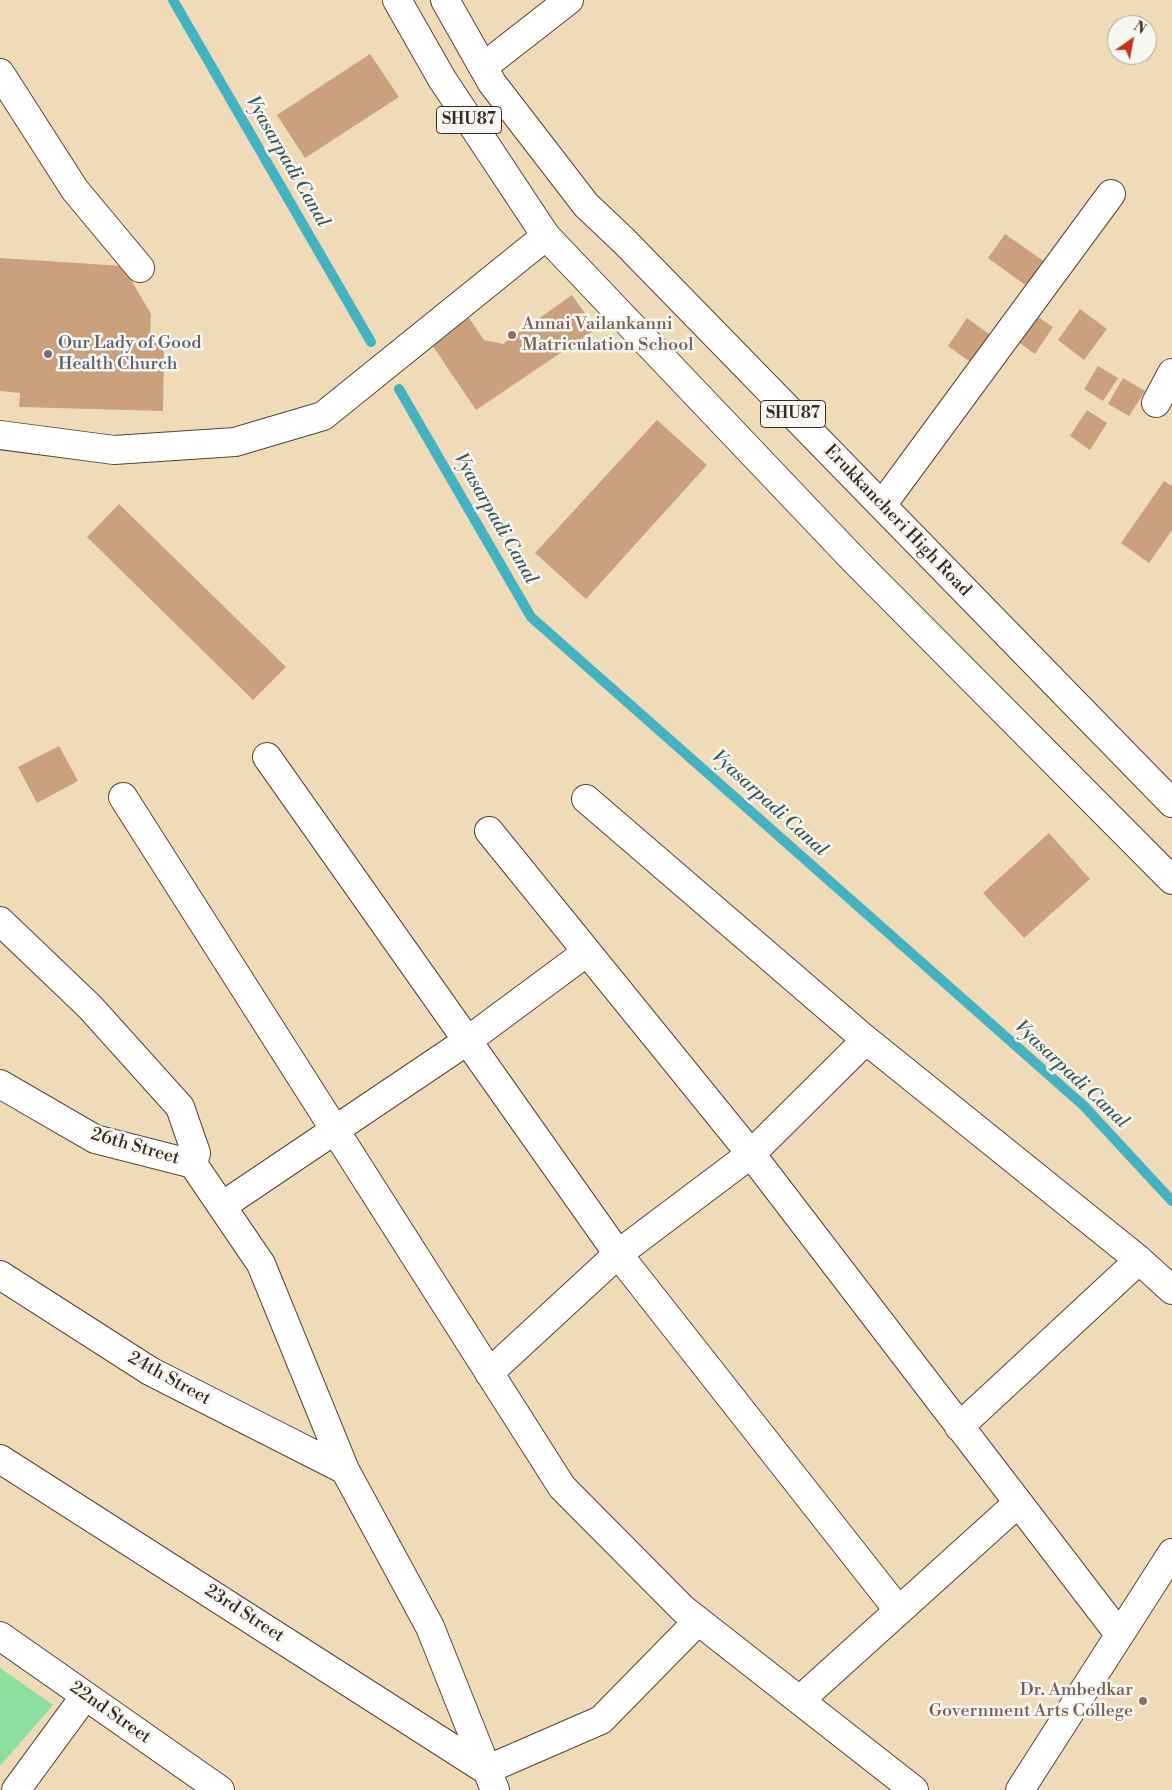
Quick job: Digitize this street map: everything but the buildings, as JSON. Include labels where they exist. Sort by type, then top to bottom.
[{"type":"street","name":"SHU87","points":[[397,0],[442,79],[546,236],[855,561],[1172,880]]},
{"type":"street","name":"Erukkancheri High Road","points":[[445,0],[492,83],[586,205],[624,241],[1172,803]]},
{"type":"street","points":[[483,67],[551,5]]},
{"type":"street","points":[[0,73],[75,190],[140,268]]},
{"type":"street","points":[[882,506],[1111,194]]},
{"type":"street","points":[[0,435],[114,450],[235,442],[323,416],[546,236]]},
{"type":"street","points":[[1156,403],[1172,373]]},
{"type":"street","points":[[267,757],[618,1254],[899,1611]]},
{"type":"street","points":[[123,797],[562,1487],[683,1609],[914,1790]]},
{"type":"street","points":[[586,799],[866,1040],[1139,1260],[1172,1290]]},
{"type":"street","points":[[489,831],[750,1154],[1119,1634]]},
{"type":"street","points":[[0,921],[90,1007],[180,1107],[196,1153],[193,1164],[261,1264],[345,1470],[430,1627],[490,1780],[601,1720],[698,1621]]},
{"type":"street","points":[[222,1206],[467,1041],[588,952]]},
{"type":"street","points":[[489,1373],[618,1254],[750,1154],[866,1040]]},
{"type":"street","name":"26th Street","points":[[0,1084],[95,1138],[193,1164]]},
{"type":"street","points":[[959,1427],[1139,1260]]},
{"type":"street","name":"24th Street","points":[[0,1275],[150,1371],[345,1470]]},
{"type":"street","name":"23rd Street","points":[[0,1459],[490,1780]]},
{"type":"street","points":[[800,1700],[1018,1503]]},
{"type":"street","points":[[1020,1790],[1172,1553]]},
{"type":"street","name":"22nd Street","points":[[0,1636],[220,1790]]},
{"type":"street","points":[[16,1790],[85,1696]]},
{"type":"green space","points":[[0,1668],[53,1705],[0,1766]]},
{"type":"waterway","name":"Vyasarpadi Canal","points":[[173,0],[371,342]]},
{"type":"waterway","name":"Vyasarpadi Canal","points":[[399,389],[531,617],[1084,1106],[1172,1201]]},
{"type":"place","name":"Annai Vailankanni Matriculation School","points":[[512,335]]},
{"type":"place","name":"Our Lady of Good Health Church","points":[[48,354]]},
{"type":"place","name":"Dr. Ambedkar Government Arts College","points":[[1143,1701]]}]
